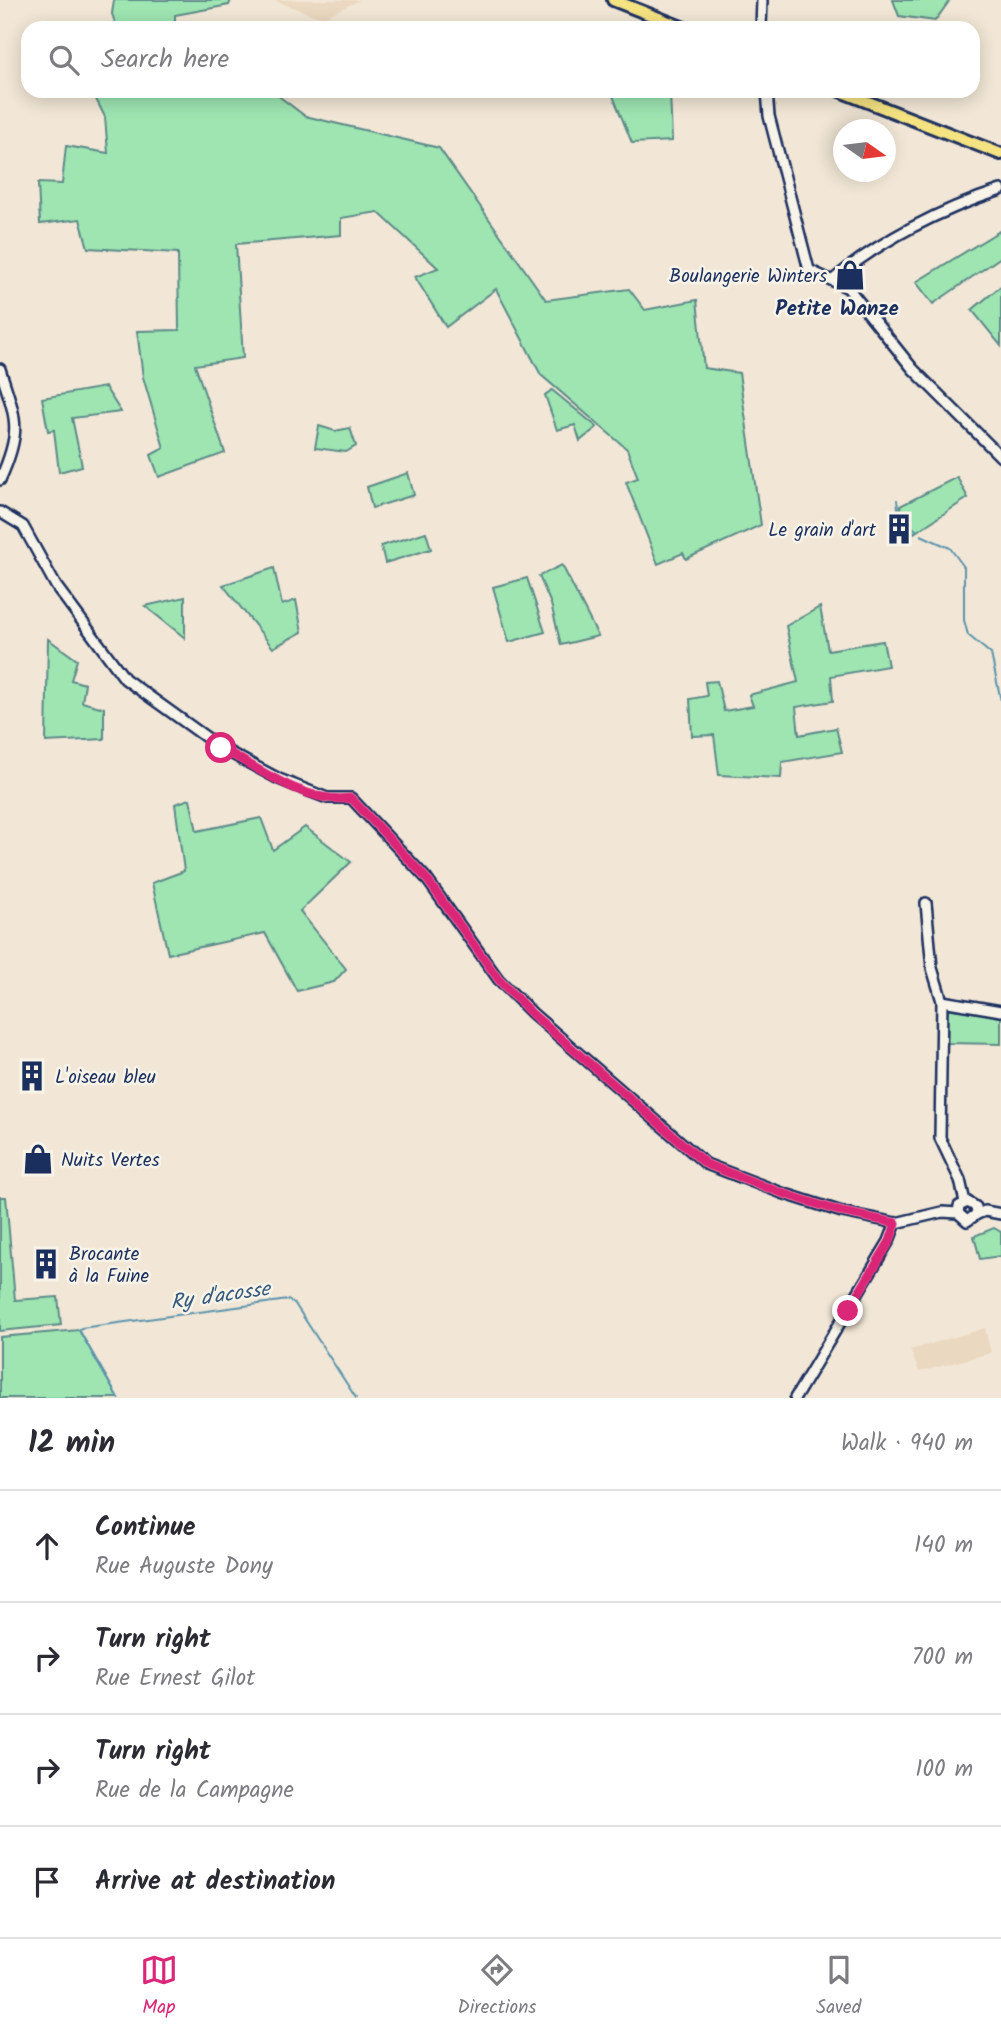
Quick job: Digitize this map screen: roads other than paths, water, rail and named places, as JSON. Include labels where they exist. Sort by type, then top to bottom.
[{"type":"main road","points":[[613,0],[666,21]]},
{"type":"main road","points":[[858,98],[1001,154]]},
{"type":"street","points":[[761,21],[762,0]]},
{"type":"street","points":[[768,98],[769,116],[809,270],[848,288],[913,369],[1001,457]]},
{"type":"street","points":[[833,280],[850,265],[939,214],[1001,190]]},
{"type":"street","points":[[0,369],[16,421],[16,439],[0,480]]},
{"type":"street","points":[[0,512],[23,526],[56,586],[125,679],[221,748],[279,779],[327,798],[351,798],[426,878],[499,980],[531,1013],[706,1164],[842,1212],[896,1223],[942,1212],[958,1213],[967,1221],[985,1211],[1001,1214]]},
{"type":"street","points":[[926,903],[932,968],[942,1001],[940,1138],[960,1180],[965,1202]]},
{"type":"street","points":[[942,1001],[1001,1012]]},
{"type":"street","points":[[958,1213],[959,1206],[965,1202]]},
{"type":"street","points":[[965,1202],[974,1205],[977,1214]]},
{"type":"street","points":[[795,1398],[890,1241],[896,1223]]},
{"type":"waterway","points":[[897,500],[899,516],[916,530]]},
{"type":"waterway","points":[[921,535],[950,548],[964,567],[964,620],[968,635],[991,654],[1001,701]]},
{"type":"waterway","name":"Ry d'acosse","points":[[118,1398],[79,1330],[81,1328],[288,1300],[295,1304],[356,1398]]},
{"type":"place","name":"Boulangerie Winters","points":[[850,275]]},
{"type":"place","name":"Le grain d'art","points":[[899,529]]},
{"type":"place","name":"L'oiseau bleu","points":[[32,1076]]},
{"type":"place","name":"Nuits Vertes","points":[[38,1159]]},
{"type":"place","name":"Brocante à la Fuine","points":[[46,1264]]},
{"type":"district","name":"Petite Wanze","points":[[837,308]]}]
